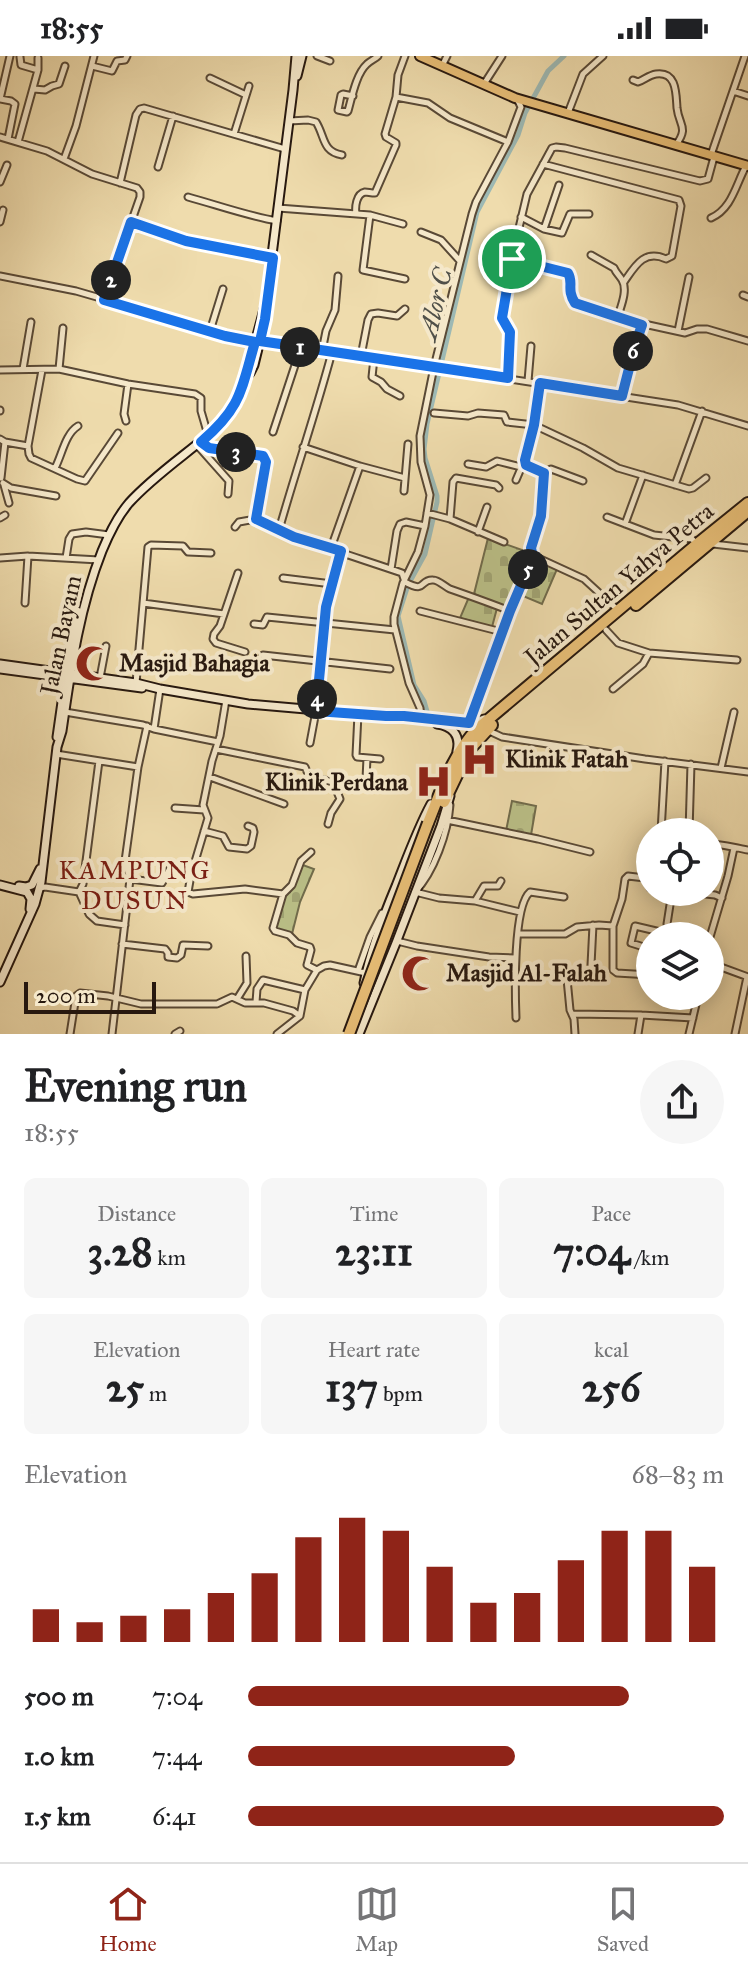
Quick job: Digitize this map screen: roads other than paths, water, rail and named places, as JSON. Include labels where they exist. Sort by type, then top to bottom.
[{"type":"highway","name":"Jalan Sultan Yahya Petra","points":[[452,787],[469,750],[486,730],[606,630],[748,503]]},
{"type":"highway","name":"Jalan Sultan Yahya Petra","points":[[451,767],[472,734],[497,712],[619,611],[748,511]]},
{"type":"highway","points":[[728,544],[723,539],[730,527]]},
{"type":"highway","points":[[357,1034],[451,767]]},
{"type":"highway","points":[[348,1034],[431,825],[452,787]]},
{"type":"main road","points":[[273,258],[296,56]]},
{"type":"main road","points":[[293,90],[302,56]]},
{"type":"main road","points":[[420,56],[515,98],[747,166]]},
{"type":"main road","name":"Jalan Bayam","points":[[68,676],[92,577],[123,511],[232,411],[265,319],[273,258]]},
{"type":"main road","points":[[0,982],[40,889],[69,651],[75,618],[92,577]]},
{"type":"main road","points":[[76,643],[79,667],[97,679],[316,711],[469,723],[497,712]]},
{"type":"main road","points":[[37,672],[57,666],[69,651]]},
{"type":"main road","points":[[0,666],[136,683],[160,689]]},
{"type":"main road","points":[[37,672],[57,685],[64,706]]},
{"type":"main road","points":[[64,706],[75,689],[97,679]]},
{"type":"main road","points":[[386,716],[449,727],[458,740],[451,767]]},
{"type":"main road","name":"Jalan Sultan Yahya Petra","points":[[348,1034],[364,970],[390,901],[422,822],[451,767]]},
{"type":"main road","name":"Jalan Sultan Yahya Petra","points":[[357,1034],[397,941],[441,826],[452,787]]},
{"type":"main road","points":[[4,886],[32,885],[42,864]]},
{"type":"main road","points":[[4,886],[31,891],[40,889]]},
{"type":"main road","points":[[22,890],[30,897],[28,917]]},
{"type":"main road","points":[[364,970],[375,979],[388,963]]},
{"type":"street","points":[[8,139],[15,104],[0,99],[10,56]]},
{"type":"street","points":[[64,159],[94,56]]},
{"type":"street","points":[[92,66],[110,72],[117,61],[125,60],[127,56]]},
{"type":"street","points":[[317,56],[330,61]]},
{"type":"street","points":[[353,96],[361,72],[378,56]]},
{"type":"street","points":[[356,214],[359,196],[365,192],[375,193],[396,145],[385,134],[405,56]]},
{"type":"street","points":[[442,66],[447,56]]},
{"type":"street","points":[[484,84],[502,56]]},
{"type":"street","points":[[568,113],[583,74],[603,56]]},
{"type":"street","points":[[508,378],[510,332],[502,318],[512,259],[527,194],[552,148],[559,147],[700,181],[708,179],[712,157],[745,56]]},
{"type":"street","points":[[20,57],[21,65],[38,70]]},
{"type":"street","points":[[18,142],[34,89],[38,58]]},
{"type":"street","points":[[34,89],[45,90],[59,84],[65,66]]},
{"type":"street","points":[[633,80],[638,82],[652,74],[662,74],[675,84],[683,135],[675,146]]},
{"type":"street","points":[[210,78],[246,95]]},
{"type":"street","points":[[234,134],[249,86]]},
{"type":"street","points":[[733,91],[748,96]]},
{"type":"street","points":[[396,97],[428,103],[450,118],[508,142]]},
{"type":"street","points":[[421,717],[418,700],[409,683],[394,617],[429,514],[430,495],[419,453],[422,425],[476,202],[521,110],[515,98]]},
{"type":"street","points":[[120,183],[138,112],[144,108],[285,149]]},
{"type":"street","points":[[158,167],[173,116]]},
{"type":"street","points":[[289,121],[316,122],[328,149],[342,155]]},
{"type":"street","points":[[0,137],[64,159],[92,174],[137,188],[140,192],[104,300]]},
{"type":"street","points":[[543,164],[679,200],[681,206],[672,256],[666,259],[654,254],[648,257],[637,263],[624,282]]},
{"type":"street","points":[[0,182],[7,165]]},
{"type":"street","points":[[711,218],[720,214],[732,198],[747,166]]},
{"type":"street","points":[[544,229],[559,185]]},
{"type":"street","points":[[188,197],[277,221]]},
{"type":"street","points":[[278,208],[370,215],[403,224]]},
{"type":"street","points":[[0,222],[3,210]]},
{"type":"street","points":[[521,217],[544,229],[562,233],[570,214],[589,214]]},
{"type":"street","points":[[370,215],[363,270],[405,279]]},
{"type":"street","points":[[131,222],[186,241],[273,258]]},
{"type":"street","points":[[421,232],[441,240],[460,261]]},
{"type":"street","points":[[591,255],[614,268],[624,282],[618,316]]},
{"type":"street","points":[[512,259],[568,273],[571,277],[570,295],[575,303],[642,325],[690,332],[707,329],[747,338]]},
{"type":"street","points":[[0,276],[48,285],[210,331],[258,341],[678,405],[748,426]]},
{"type":"street","points":[[322,351],[335,310],[338,276]]},
{"type":"street","points":[[678,331],[689,277]]},
{"type":"street","points":[[210,331],[223,289]]},
{"type":"street","points":[[361,356],[371,314],[397,316],[405,309]]},
{"type":"street","points":[[23,369],[31,322]]},
{"type":"street","points":[[622,396],[642,325]]},
{"type":"street","points":[[59,369],[63,328]]},
{"type":"street","points":[[528,381],[531,346]]},
{"type":"street","points":[[273,432],[301,347]]},
{"type":"street","points":[[279,530],[332,352]]},
{"type":"street","points":[[374,358],[372,377],[400,396]]},
{"type":"street","points":[[0,370],[59,369],[198,395],[202,400],[202,441],[229,481],[228,494]]},
{"type":"street","points":[[42,370],[28,446],[31,458],[85,481],[118,433]]},
{"type":"street","points":[[516,480],[534,425],[540,383]]},
{"type":"street","points":[[126,421],[128,384]]},
{"type":"street","points":[[675,485],[702,411]]},
{"type":"street","points":[[434,413],[468,416],[501,414],[509,424],[534,425],[618,468],[692,489],[706,478]]},
{"type":"street","points":[[55,468],[72,430],[78,426]]},
{"type":"street","points":[[9,503],[1,479],[2,440],[28,446]]},
{"type":"street","points":[[202,441],[209,448],[265,457],[256,519]]},
{"type":"street","points":[[404,491],[408,444]]},
{"type":"street","points":[[303,447],[405,478]]},
{"type":"street","points":[[468,464],[484,467],[497,461],[523,465],[544,473]]},
{"type":"street","points":[[331,548],[360,466]]},
{"type":"street","points":[[544,473],[551,469],[583,481]]},
{"type":"street","points":[[469,723],[533,557],[531,548],[541,516],[544,473]]},
{"type":"street","points":[[625,524],[643,475]]},
{"type":"street","points":[[450,519],[456,478],[499,488]]},
{"type":"street","points":[[1,479],[11,488],[56,496]]},
{"type":"street","points":[[478,532],[487,507]]},
{"type":"street","points":[[429,514],[450,519],[504,542]]},
{"type":"street","points":[[607,517],[655,535],[748,548]]},
{"type":"street","points":[[235,527],[239,522],[256,519],[294,537],[402,573],[405,581],[418,588],[435,580],[448,588],[510,611]]},
{"type":"street","points":[[391,569],[400,524],[406,522],[425,526]]},
{"type":"street","points":[[66,558],[72,534],[110,535]]},
{"type":"street","points":[[136,683],[147,551],[150,546],[183,546],[188,552],[211,553]]},
{"type":"street","points":[[310,743],[326,607],[341,551]]},
{"type":"street","points":[[25,603],[28,556]]},
{"type":"street","points":[[0,558],[28,556],[99,560]]},
{"type":"street","points":[[533,557],[538,556],[584,579],[619,611]]},
{"type":"street","points":[[238,573],[220,626],[214,634],[214,642],[245,652]]},
{"type":"street","points":[[283,578],[332,584]]},
{"type":"street","points":[[143,603],[224,614]]},
{"type":"street","points":[[420,611],[502,632]]},
{"type":"street","points":[[254,624],[263,625],[266,617],[395,630]]},
{"type":"street","points":[[606,630],[621,644],[649,653],[737,660]]},
{"type":"street","points":[[97,679],[106,646]]},
{"type":"street","points":[[613,689],[643,664],[649,653]]},
{"type":"street","points":[[263,655],[390,669]]},
{"type":"street","points":[[112,1034],[130,879],[125,861],[138,767],[160,689]]},
{"type":"street","points":[[226,700],[203,805],[208,818],[187,890],[191,894],[245,889],[283,894]]},
{"type":"street","points":[[64,706],[305,767],[309,776],[333,782],[340,799],[328,824]]},
{"type":"street","points":[[475,711],[486,718]]},
{"type":"street","points":[[721,768],[734,712]]},
{"type":"street","points":[[358,714],[356,755],[380,759]]},
{"type":"street","points":[[486,730],[502,737],[748,772]]},
{"type":"street","points":[[56,751],[138,767]]},
{"type":"street","points":[[367,758],[366,779],[385,782]]},
{"type":"street","points":[[79,892],[83,884],[99,761]]},
{"type":"street","points":[[662,818],[665,761]]},
{"type":"street","points":[[689,818],[691,764]]},
{"type":"street","points":[[210,777],[284,804]]},
{"type":"street","points":[[452,787],[445,831],[428,874],[415,892],[520,912]]},
{"type":"street","points":[[175,808],[204,810]]},
{"type":"street","points":[[447,820],[590,852]]},
{"type":"street","points":[[204,831],[223,836],[229,847],[247,849],[251,846],[254,832],[248,826]]},
{"type":"street","points":[[724,844],[748,850]]},
{"type":"street","points":[[724,890],[734,848]]},
{"type":"street","points":[[311,852],[301,861],[292,885],[283,894],[273,929],[310,947],[307,965],[317,970]]},
{"type":"street","points":[[130,879],[162,883],[169,870],[191,875]]},
{"type":"street","points":[[636,877],[625,879],[613,926],[614,972],[636,975]]},
{"type":"street","points":[[475,901],[484,886],[498,886],[501,881]]},
{"type":"street","points":[[40,889],[79,892]]},
{"type":"street","points":[[79,892],[89,914],[97,921],[125,925]]},
{"type":"street","points":[[516,1018],[515,958],[520,912],[526,894],[564,897]]},
{"type":"street","points":[[591,965],[593,925]]},
{"type":"street","points":[[519,934],[565,934],[575,927],[613,926]]},
{"type":"street","points":[[636,926],[631,943],[636,945]]},
{"type":"street","points":[[397,941],[489,957],[515,958]]},
{"type":"street","points":[[122,944],[165,949],[168,957],[177,958],[183,945],[208,946]]},
{"type":"street","points":[[237,999],[247,983],[246,956]]},
{"type":"street","points":[[277,1034],[300,1016],[305,990],[317,970],[330,965],[364,970]]},
{"type":"street","points":[[724,968],[748,977],[735,1034]]},
{"type":"street","points":[[567,979],[575,1034]]},
{"type":"street","points":[[256,1002],[257,989],[263,980],[305,990]]},
{"type":"street","points":[[70,1034],[76,994],[80,993],[141,1004],[216,1005],[228,998],[293,1011],[300,1016]]},
{"type":"street","points":[[689,1034],[695,1010]]},
{"type":"street","points":[[572,1014],[693,1018]]},
{"type":"street","points":[[638,1034],[641,1015]]},
{"type":"waterway","name":"Alor C","points":[[428,715],[414,685],[398,616],[408,585],[425,554],[437,502],[425,458],[427,424],[477,212],[548,71],[564,56]]},
{"type":"place","name":"Masjid Bahagia","points":[[93,663]]},
{"type":"place","name":"Klinik Fatah","points":[[479,759]]},
{"type":"place","name":"Klinik Perdana","points":[[434,782]]},
{"type":"place","name":"Masjid Al-Falah","points":[[420,973]]},
{"type":"district","name":"KAMPUNG DUSUN","points":[[135,885]]}]
